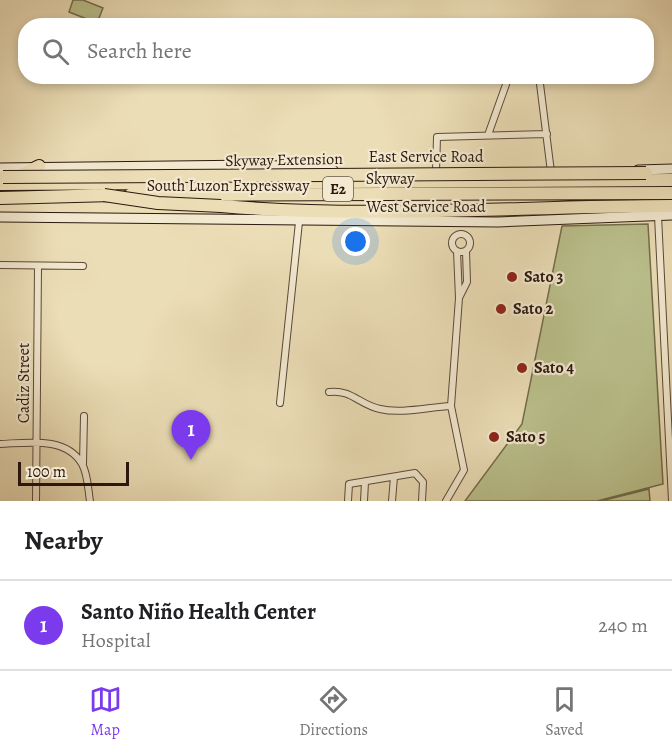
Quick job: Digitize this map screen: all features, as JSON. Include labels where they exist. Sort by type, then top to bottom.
[{"type":"highway","points":[[1,180],[39,166]]},
{"type":"highway","name":"Skyway Extension","points":[[1,180],[672,171]]},
{"type":"highway","name":"South Luzon Expressway","points":[[1,180],[672,180]]},
{"type":"highway","name":"Skyway","points":[[1,180],[672,187]]},
{"type":"highway","name":"Skyway","points":[[0,198],[104,195],[672,193]]},
{"type":"highway","name":"E2","points":[[104,195],[158,203],[266,210],[538,210],[672,206]]},
{"type":"highway","name":"South Luzon Expressway","points":[[0,203],[672,199]]},
{"type":"main road","name":"East Service Road","points":[[39,166],[264,165],[374,172],[672,171]]},
{"type":"main road","name":"West Service Road","points":[[0,217],[461,222],[672,215]]},
{"type":"street","points":[[488,135],[506,84]]},
{"type":"street","points":[[540,84],[551,172]]},
{"type":"street","points":[[436,171],[437,136],[547,134]]},
{"type":"street","points":[[658,216],[672,501]]},
{"type":"street","points":[[280,403],[299,222]]},
{"type":"street","points":[[461,222],[461,235]]},
{"type":"street","points":[[446,501],[464,470],[451,406],[459,298],[456,251],[453,240],[461,235]]},
{"type":"street","points":[[459,298],[466,282],[466,253],[470,241],[461,235]]},
{"type":"street","points":[[456,251],[466,253]]},
{"type":"street","points":[[0,265],[83,266]]},
{"type":"street","name":"Cadiz Street","points":[[36,501],[38,266]]},
{"type":"street","points":[[329,392],[345,391],[369,406],[383,410],[451,406]]},
{"type":"street","points":[[84,416],[83,465],[90,501]]},
{"type":"street","points":[[0,444],[38,443],[64,447],[83,465]]},
{"type":"street","points":[[348,501],[349,484],[415,474],[423,482],[422,501]]},
{"type":"street","points":[[392,501],[394,477]]},
{"type":"street","points":[[364,501],[365,482]]},
{"type":"green space","points":[[73,0],[83,0],[103,8],[99,18],[84,18],[69,12]]},
{"type":"green space","points":[[648,224],[663,484],[597,501],[465,501],[522,424],[562,226]]},
{"type":"green space","points":[[649,489],[650,501],[601,501]]},
{"type":"place","name":"Sato 3","points":[[512,277]]},
{"type":"place","name":"Sato 2","points":[[501,309]]},
{"type":"place","name":"Sato 4","points":[[522,368]]},
{"type":"place","name":"Sato 5","points":[[494,437]]},
{"type":"place","name":"Santo Niño Health Center","points":[[191,460]]}]
